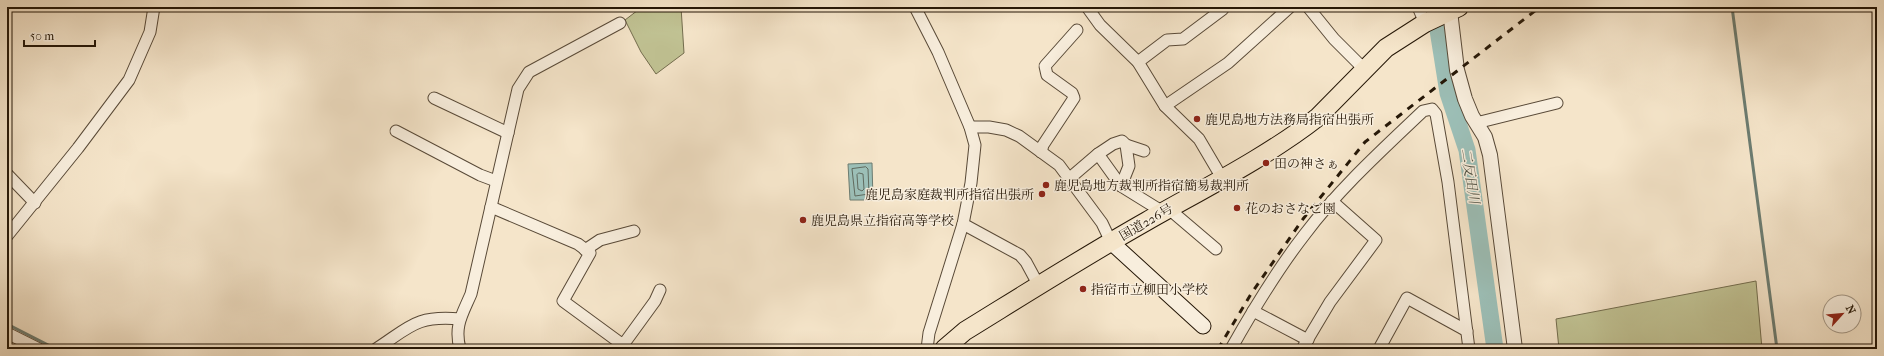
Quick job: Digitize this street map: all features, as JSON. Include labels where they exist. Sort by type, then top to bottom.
[{"type":"highway","name":"国道226号","points":[[944,349],[964,331],[1306,127],[1318,117],[1386,48],[1438,13]]},
{"type":"main road","points":[[1111,242],[1203,326]]},
{"type":"street","points":[[7,236],[35,203],[129,80],[150,32],[154,7]]},
{"type":"street","points":[[915,7],[938,52],[970,127],[975,146],[971,183],[963,224],[929,333],[927,349]]},
{"type":"street","points":[[1087,7],[1100,25],[1138,62],[1165,106],[1199,139],[1222,178]]},
{"type":"street","points":[[1165,106],[1228,63],[1290,7]]},
{"type":"street","points":[[1308,7],[1334,38],[1365,70]]},
{"type":"street","points":[[1138,62],[1167,40],[1183,38],[1223,9]]},
{"type":"street","points":[[1438,13],[1465,98],[1484,137],[1490,155],[1515,349]]},
{"type":"street","points":[[460,349],[456,335],[460,320],[471,294],[518,89],[529,72],[620,23]]},
{"type":"street","points":[[1041,152],[1043,145],[1074,98],[1072,93],[1046,75],[1045,66],[1077,30]]},
{"type":"street","points":[[434,98],[508,133]]},
{"type":"street","points":[[1476,123],[1557,103]]},
{"type":"street","points":[[1231,349],[1253,311],[1304,234],[1332,201],[1378,153],[1423,112],[1432,109],[1436,114],[1448,182],[1469,349]]},
{"type":"street","points":[[970,127],[989,127],[1006,130],[1019,136],[1060,165],[1102,223],[1111,242]]},
{"type":"street","points":[[396,131],[480,175],[496,181]]},
{"type":"street","points":[[1070,178],[1098,154],[1113,144],[1122,141],[1126,145],[1144,151]]},
{"type":"street","points":[[1121,186],[1129,166],[1126,145]]},
{"type":"street","points":[[1098,154],[1121,186],[1166,210],[1216,249]]},
{"type":"street","points":[[7,174],[35,203]]},
{"type":"street","points":[[1253,311],[1305,344],[1330,302],[1376,240],[1332,201]]},
{"type":"street","points":[[491,207],[578,244],[590,253],[564,301],[623,345],[655,301],[660,290]]},
{"type":"street","points":[[963,224],[1020,255],[1026,262],[1039,286]]},
{"type":"street","points":[[585,250],[600,240],[634,231]]},
{"type":"street","points":[[1379,349],[1408,298],[1467,331]]},
{"type":"street","points":[[376,349],[408,326],[422,320],[446,318],[460,320]]},
{"type":"street","points":[[7,333],[39,349]]},
{"type":"green space","points":[[642,7],[681,7],[684,53],[656,74],[641,52],[625,20]]},
{"type":"green space","points":[[1756,281],[1762,349],[1559,349],[1556,319]]},
{"type":"water","points":[[872,163],[873,200],[850,200],[848,164]]},
{"type":"waterway","name":"二反田川","points":[[1428,7],[1438,30],[1448,93],[1467,150],[1495,349]]},
{"type":"waterway","points":[[1732,7],[1777,349]]},
{"type":"waterway","points":[[7,324],[56,349]]},
{"type":"railway","points":[[1218,349],[1251,294],[1303,219],[1365,142],[1540,7]]},
{"type":"place","name":"鹿児島地方法務局指宿出張所","points":[[1197,119]]},
{"type":"place","name":"田の神さぁ","points":[[1266,163]]},
{"type":"place","name":"鹿児島地方裁判所指宿簡易裁判所","points":[[1046,185]]},
{"type":"place","name":"鹿児島家庭裁判所指宿出張所","points":[[1042,194]]},
{"type":"place","name":"花のおさなご園","points":[[1237,208]]},
{"type":"place","name":"鹿児島県立指宿高等学校","points":[[803,220]]},
{"type":"place","name":"指宿市立柳田小学校","points":[[1083,289]]}]
